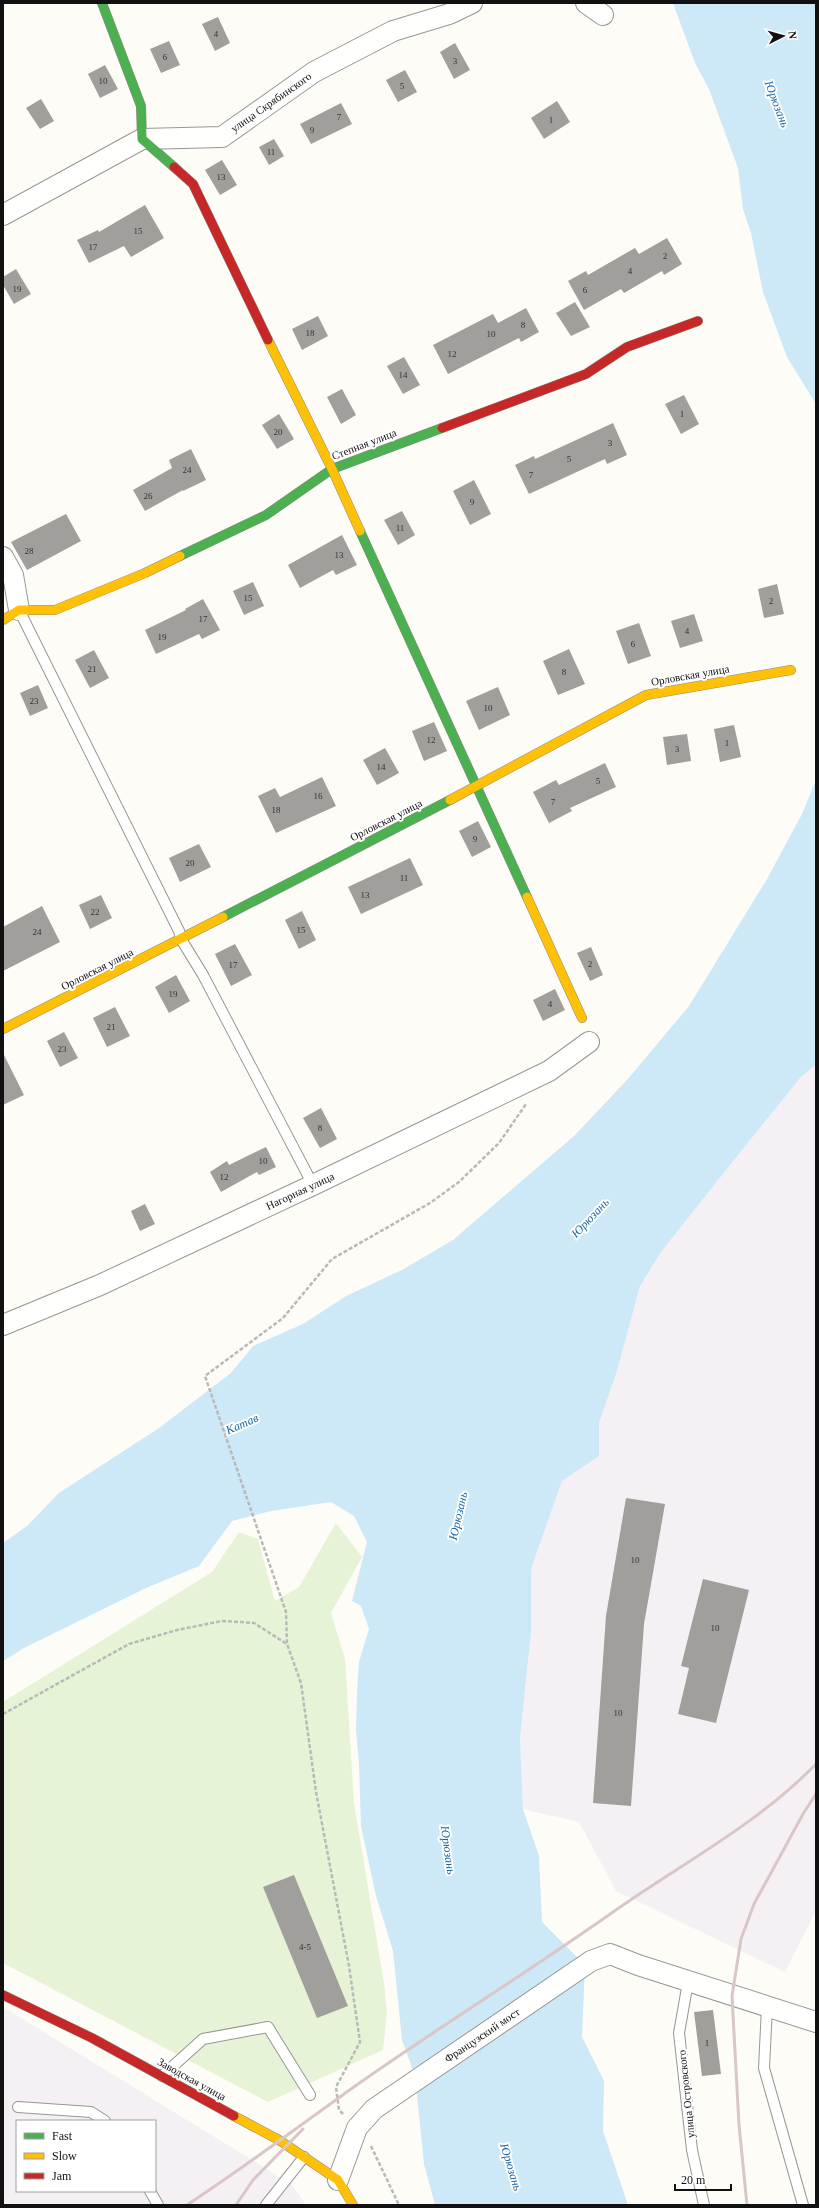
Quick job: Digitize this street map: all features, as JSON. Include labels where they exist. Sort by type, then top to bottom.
[{"type":"street","points":[[102,3],[141,106],[142,139],[193,184],[244,293],[332,469],[478,786],[582,1018]]},
{"type":"street","name":"улица Скрябинского","points":[[3,215],[142,139],[222,137],[314,72],[393,31],[449,14],[472,3]]},
{"type":"street","points":[[586,3],[603,15]]},
{"type":"street","name":"Степная улица","points":[[11,615],[56,610],[145,573],[266,515],[332,469],[586,374],[627,347],[698,321]]},
{"type":"street","points":[[3,557],[13,575],[11,615]]},
{"type":"street","name":"Орловская улица","points":[[3,1030],[181,940],[478,786],[646,694],[790,670]]},
{"type":"street","name":"Нагорная улица","points":[[3,1325],[100,1285],[313,1185],[549,1071],[589,1042]]},
{"type":"street","name":"Французский мост","points":[[357,2128],[374,2108],[591,1961],[610,1954],[688,1982],[816,2022]]},
{"type":"street","name":"Заводская улица","points":[[3,1995],[92,2038],[278,2140],[338,2180],[353,2205]]},
{"type":"street","points":[[338,2180],[357,2128]]},
{"type":"lane","points":[[11,615],[179,931],[181,940],[203,976],[313,1185]]},
{"type":"lane","name":"улица Островского","points":[[688,1982],[679,2033],[692,2150],[704,2205]]},
{"type":"lane","points":[[767,2007],[764,2068],[803,2205]]},
{"type":"lane","points":[[162,2076],[203,2039],[268,2027],[310,2095]]},
{"type":"lane","points":[[18,2107],[91,2112],[103,2120]]},
{"type":"lane","points":[[266,2205],[304,2158]]},
{"type":"lane","points":[[151,2192],[158,2205]]},
{"type":"path","points":[[399,2205],[369,2141],[339,2110],[336,2087],[360,2042],[349,1966],[316,1792],[301,1683],[287,1644],[286,1612],[205,1376],[283,1318],[332,1259],[430,1203],[459,1182],[499,1143],[530,1097]]},
{"type":"path","points":[[3,1714],[129,1644],[177,1630],[222,1620],[254,1623],[287,1644]]},
{"type":"shaded area","points":[[816,1064],[816,1911],[785,1972],[616,1891],[579,1822],[523,1809],[520,1738],[531,1632],[531,1569],[562,1481],[599,1456],[599,1423],[617,1371],[640,1286],[661,1252],[801,1077]]},
{"type":"shaded area","points":[[3,2007],[291,2184],[306,2205],[3,2205]]},
{"type":"green space","points":[[336,1523],[362,1557],[331,1613],[345,1659],[354,1803],[384,1983],[387,2014],[383,2050],[268,2102],[3,1963],[3,1702],[212,1572],[239,1532],[258,1539],[275,1601],[299,1587]]},
{"type":"water","name":"Юрюзань","points":[[673,3],[816,3],[816,404],[787,357],[763,292],[751,233],[743,209],[738,168],[709,89],[695,63]]},
{"type":"water","points":[[816,780],[816,1064],[801,1077],[661,1252],[640,1286],[617,1371],[599,1423],[599,1456],[562,1481],[531,1569],[531,1632],[520,1738],[523,1809],[539,1856],[542,1922],[585,1965],[582,2037],[604,2081],[603,2131],[628,2205],[435,2205],[424,2164],[415,2076],[402,2040],[393,1951],[376,1896],[361,1826],[359,1764],[356,1730],[357,1694],[359,1662],[369,1629],[361,1606],[352,1601],[367,1542],[354,1516],[331,1502],[271,1511],[232,1521],[199,1566],[146,1588],[24,1648],[3,1661],[3,1543],[27,1526],[59,1493],[159,1428],[231,1373],[253,1346],[303,1324],[346,1296],[402,1270],[453,1240],[574,1136],[627,1080],[689,1006],[767,879],[802,814]]},
{"type":"building","points":[[218,17],[230,43],[215,51],[202,24]]},
{"type":"building","points":[[169,41],[180,65],[161,73],[150,49]]},
{"type":"building","points":[[455,43],[470,70],[454,79],[440,52]]},
{"type":"building","points":[[105,65],[118,89],[100,98],[88,74]]},
{"type":"building","points":[[405,70],[417,92],[398,102],[386,80]]},
{"type":"building","points":[[41,99],[54,121],[40,129],[26,108]]},
{"type":"building","points":[[557,101],[570,122],[544,139],[531,118]]},
{"type":"building","points":[[341,103],[352,124],[311,144],[300,124]]},
{"type":"building","points":[[274,139],[284,156],[269,165],[259,147]]},
{"type":"building","points":[[222,160],[237,185],[220,195],[205,170]]},
{"type":"building","points":[[145,205],[164,238],[131,257],[124,246],[89,263],[77,240],[98,230],[99,232]]},
{"type":"building","points":[[667,238],[682,264],[664,275],[662,271],[624,293],[621,289],[584,310],[568,281],[586,271],[588,275],[635,248],[639,254]]},
{"type":"building","points":[[16,269],[31,294],[14,304],[3,285],[3,277]]},
{"type":"building","points":[[575,302],[590,327],[571,336],[556,313]]},
{"type":"building","points":[[526,308],[539,332],[521,342],[519,338],[448,374],[433,345],[493,314],[498,323]]},
{"type":"building","points":[[318,316],[328,336],[302,350],[292,329]]},
{"type":"building","points":[[404,357],[420,385],[403,394],[387,366]]},
{"type":"building","points":[[342,389],[356,415],[341,424],[327,397]]},
{"type":"building","points":[[684,395],[699,424],[681,434],[665,404]]},
{"type":"building","points":[[279,414],[294,439],[277,449],[262,425]]},
{"type":"building","points":[[613,423],[627,455],[607,464],[605,459],[529,494],[515,465],[534,456],[535,459]]},
{"type":"building","points":[[191,449],[206,480],[183,490],[145,511],[133,490],[172,468],[169,460]]},
{"type":"building","points":[[474,480],[491,514],[470,525],[453,491]]},
{"type":"building","points":[[402,511],[415,535],[398,545],[384,520]]},
{"type":"building","points":[[66,514],[81,541],[27,570],[11,542]]},
{"type":"building","points":[[342,535],[357,565],[336,575],[333,570],[300,588],[288,565]]},
{"type":"building","points":[[253,582],[264,606],[244,615],[233,591]]},
{"type":"building","points":[[777,584],[784,614],[764,618],[758,589]]},
{"type":"building","points":[[203,599],[220,630],[202,639],[199,634],[156,654],[145,630],[186,610],[185,609]]},
{"type":"building","points":[[694,614],[703,641],[680,648],[671,621]]},
{"type":"building","points":[[639,623],[651,656],[628,664],[616,631]]},
{"type":"building","points":[[569,649],[585,684],[558,695],[543,661]]},
{"type":"building","points":[[94,650],[109,678],[90,688],[75,660]]},
{"type":"building","points":[[38,685],[48,708],[30,716],[20,693]]},
{"type":"building","points":[[498,687],[510,715],[479,730],[466,701]]},
{"type":"building","points":[[434,722],[447,751],[424,761],[412,731]]},
{"type":"building","points":[[734,725],[741,757],[720,762],[714,729]]},
{"type":"building","points":[[687,734],[691,761],[667,765],[663,737]]},
{"type":"building","points":[[385,748],[399,773],[377,785],[363,760]]},
{"type":"building","points":[[605,763],[616,787],[570,808],[572,811],[549,823],[533,792],[556,780],[559,785]]},
{"type":"building","points":[[322,777],[336,806],[276,833],[258,796],[275,788],[280,797]]},
{"type":"building","points":[[478,821],[491,847],[472,857],[459,831]]},
{"type":"building","points":[[199,844],[211,867],[180,882],[169,858]]},
{"type":"building","points":[[410,858],[423,885],[361,914],[348,887]]},
{"type":"building","points":[[101,895],[112,918],[90,929],[79,905]]},
{"type":"building","points":[[42,906],[60,942],[3,971],[3,927]]},
{"type":"building","points":[[302,911],[316,940],[299,949],[285,920]]},
{"type":"building","points":[[235,944],[252,975],[231,986],[215,954]]},
{"type":"building","points":[[591,947],[603,975],[590,981],[577,953]]},
{"type":"building","points":[[176,975],[190,1001],[169,1013],[155,987]]},
{"type":"building","points":[[555,989],[565,1010],[543,1021],[533,1000]]},
{"type":"building","points":[[115,1007],[130,1036],[107,1047],[93,1018]]},
{"type":"building","points":[[64,1032],[78,1058],[60,1067],[47,1041]]},
{"type":"building","points":[[3,1053],[24,1095],[3,1105]]},
{"type":"building","points":[[321,1108],[337,1139],[320,1148],[303,1118]]},
{"type":"building","points":[[266,1147],[276,1167],[259,1175],[257,1172],[221,1192],[210,1172],[227,1161],[229,1165]]},
{"type":"building","points":[[145,1204],[155,1224],[140,1231],[131,1211]]},
{"type":"building","points":[[626,1498],[665,1504],[644,1624],[631,1806],[593,1803],[606,1616]]},
{"type":"building","points":[[703,1579],[749,1590],[716,1723],[678,1714],[689,1668],[681,1666]]},
{"type":"building","points":[[294,1875],[348,2006],[317,2018],[263,1887]]},
{"type":"building","points":[[713,2010],[721,2074],[702,2076],[694,2012]]},
{"type":"railway","points":[[187,2205],[383,2066],[744,1825],[793,1786],[816,1764]]},
{"type":"railway","points":[[747,2205],[739,2125],[732,1996],[741,1939],[754,1904],[803,1814],[816,1794]]},
{"type":"railway","points":[[236,2205],[253,2180],[303,2129]]},
{"type":"traffic: fast","points":[[102,3],[141,106],[142,139],[174,167]]},
{"type":"traffic: fast","points":[[180,556],[266,515],[332,469],[442,428]]},
{"type":"traffic: fast","points":[[360,531],[527,897]]},
{"type":"traffic: fast","points":[[223,917],[450,800]]},
{"type":"traffic: slow","points":[[268,340],[332,469],[360,531]]},
{"type":"traffic: slow","points":[[3,620],[19,610],[55,610],[145,573],[180,556]]},
{"type":"traffic: slow","points":[[450,800],[646,695],[791,670]]},
{"type":"traffic: slow","points":[[527,897],[582,1018]]},
{"type":"traffic: slow","points":[[3,1029],[223,917]]},
{"type":"traffic: slow","points":[[234,2116],[279,2140],[338,2180],[353,2205]]},
{"type":"traffic: jam","points":[[174,167],[193,184],[268,340]]},
{"type":"traffic: jam","points":[[442,428],[586,374],[627,347],[698,321]]},
{"type":"traffic: jam","points":[[3,1995],[92,2038],[234,2116]]},
{"type":"water label","name":"Катав","points":[[242,1424]]}]
